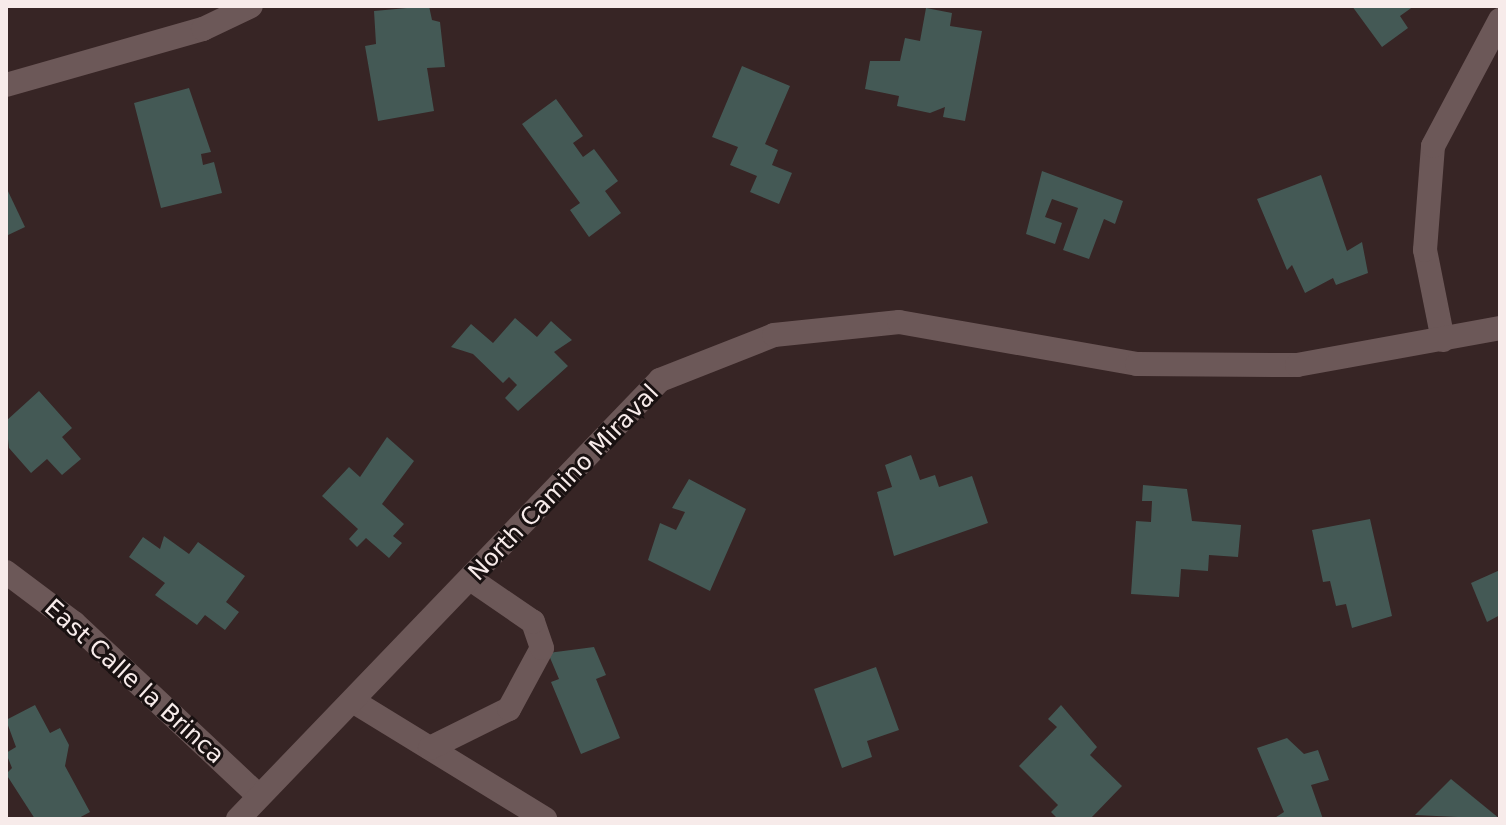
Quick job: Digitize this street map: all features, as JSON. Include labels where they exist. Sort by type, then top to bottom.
[{"type":"street","points":[[6,85],[203,29],[251,6]]},
{"type":"street","points":[[1443,340],[1425,250],[1433,146],[1500,20]]},
{"type":"street","name":"North Camino Miraval","points":[[238,819],[356,703],[660,380],[774,335],[899,322],[1137,364],[1297,365],[1500,328]]},
{"type":"street","name":"East Calle la Brinca","points":[[6,572],[74,623],[259,796]]},
{"type":"street","points":[[430,748],[509,709],[542,648],[533,622],[472,580]]},
{"type":"street","points":[[356,703],[545,819]]},
{"type":"building","points":[[429,6],[432,20],[440,22],[445,67],[427,68],[434,111],[378,121],[365,46],[376,44],[374,11]]},
{"type":"building","points":[[1352,6],[1414,6],[1400,16],[1408,28],[1382,47]]},
{"type":"building","points":[[926,8],[952,13],[950,26],[982,31],[965,121],[943,117],[945,107],[930,113],[897,106],[899,96],[865,89],[870,61],[900,61],[905,38],[920,41]]},
{"type":"building","points":[[742,66],[790,86],[765,144],[778,150],[772,165],[792,173],[779,204],[750,192],[757,176],[730,165],[738,147],[712,137]]},
{"type":"building","points":[[189,88],[211,152],[201,154],[203,165],[214,162],[222,193],[161,208],[134,103]]},
{"type":"building","points":[[556,99],[583,136],[573,143],[583,157],[594,149],[618,181],[605,191],[621,213],[589,237],[570,210],[580,203],[522,124]]},
{"type":"building","points":[[1042,171],[1123,201],[1115,224],[1104,219],[1089,259],[1063,250],[1078,208],[1052,199],[1045,217],[1062,223],[1055,244],[1026,234]]},
{"type":"building","points":[[1321,175],[1347,251],[1362,242],[1368,273],[1336,285],[1333,278],[1305,293],[1292,265],[1287,270],[1257,199]]},
{"type":"building","points":[[6,187],[25,227],[6,236]]},
{"type":"building","points":[[515,318],[537,337],[551,321],[572,340],[554,352],[568,366],[518,411],[505,398],[517,385],[509,377],[503,383],[473,354],[451,347],[471,324],[493,343]]},
{"type":"building","points":[[39,391],[72,428],[62,437],[81,459],[62,475],[47,459],[31,473],[9,448],[6,421]]},
{"type":"building","points":[[387,437],[414,461],[382,504],[404,524],[393,536],[402,543],[389,558],[366,538],[357,547],[349,539],[358,529],[322,496],[349,467],[360,477]]},
{"type":"building","points":[[911,455],[920,480],[935,475],[939,487],[972,476],[988,523],[894,556],[877,492],[892,487],[885,465]]},
{"type":"building","points":[[689,479],[746,509],[710,591],[648,560],[660,523],[676,530],[685,512],[672,508]]},
{"type":"building","points":[[1143,485],[1187,489],[1192,521],[1241,525],[1238,557],[1209,555],[1208,571],[1181,569],[1179,597],[1131,594],[1136,521],[1151,522],[1152,501],[1142,501]]},
{"type":"building","points":[[1370,519],[1392,616],[1352,628],[1346,604],[1336,606],[1330,581],[1323,582],[1312,530]]},
{"type":"building","points":[[164,536],[189,554],[198,542],[245,576],[226,602],[239,612],[225,630],[205,615],[197,625],[155,595],[165,583],[129,557],[143,537],[160,549]]},
{"type":"building","points":[[1500,570],[1500,615],[1487,622],[1471,583]]},
{"type":"building","points":[[594,647],[606,675],[596,679],[620,738],[581,754],[551,682],[559,679],[548,653]]},
{"type":"building","points":[[876,667],[899,730],[867,741],[872,757],[842,768],[814,689]]},
{"type":"building","points":[[35,705],[50,733],[60,728],[69,745],[65,766],[90,812],[77,819],[35,819],[6,774],[12,768],[6,753],[16,747],[6,720]]},
{"type":"building","points":[[1061,705],[1097,747],[1090,755],[1122,786],[1090,819],[1058,819],[1051,812],[1058,805],[1019,766],[1057,727],[1048,719]]},
{"type":"building","points":[[1287,738],[1304,754],[1318,750],[1329,780],[1311,785],[1323,819],[1273,819],[1284,812],[1257,748]]},
{"type":"building","points":[[1451,779],[1500,819],[1415,815]]}]
